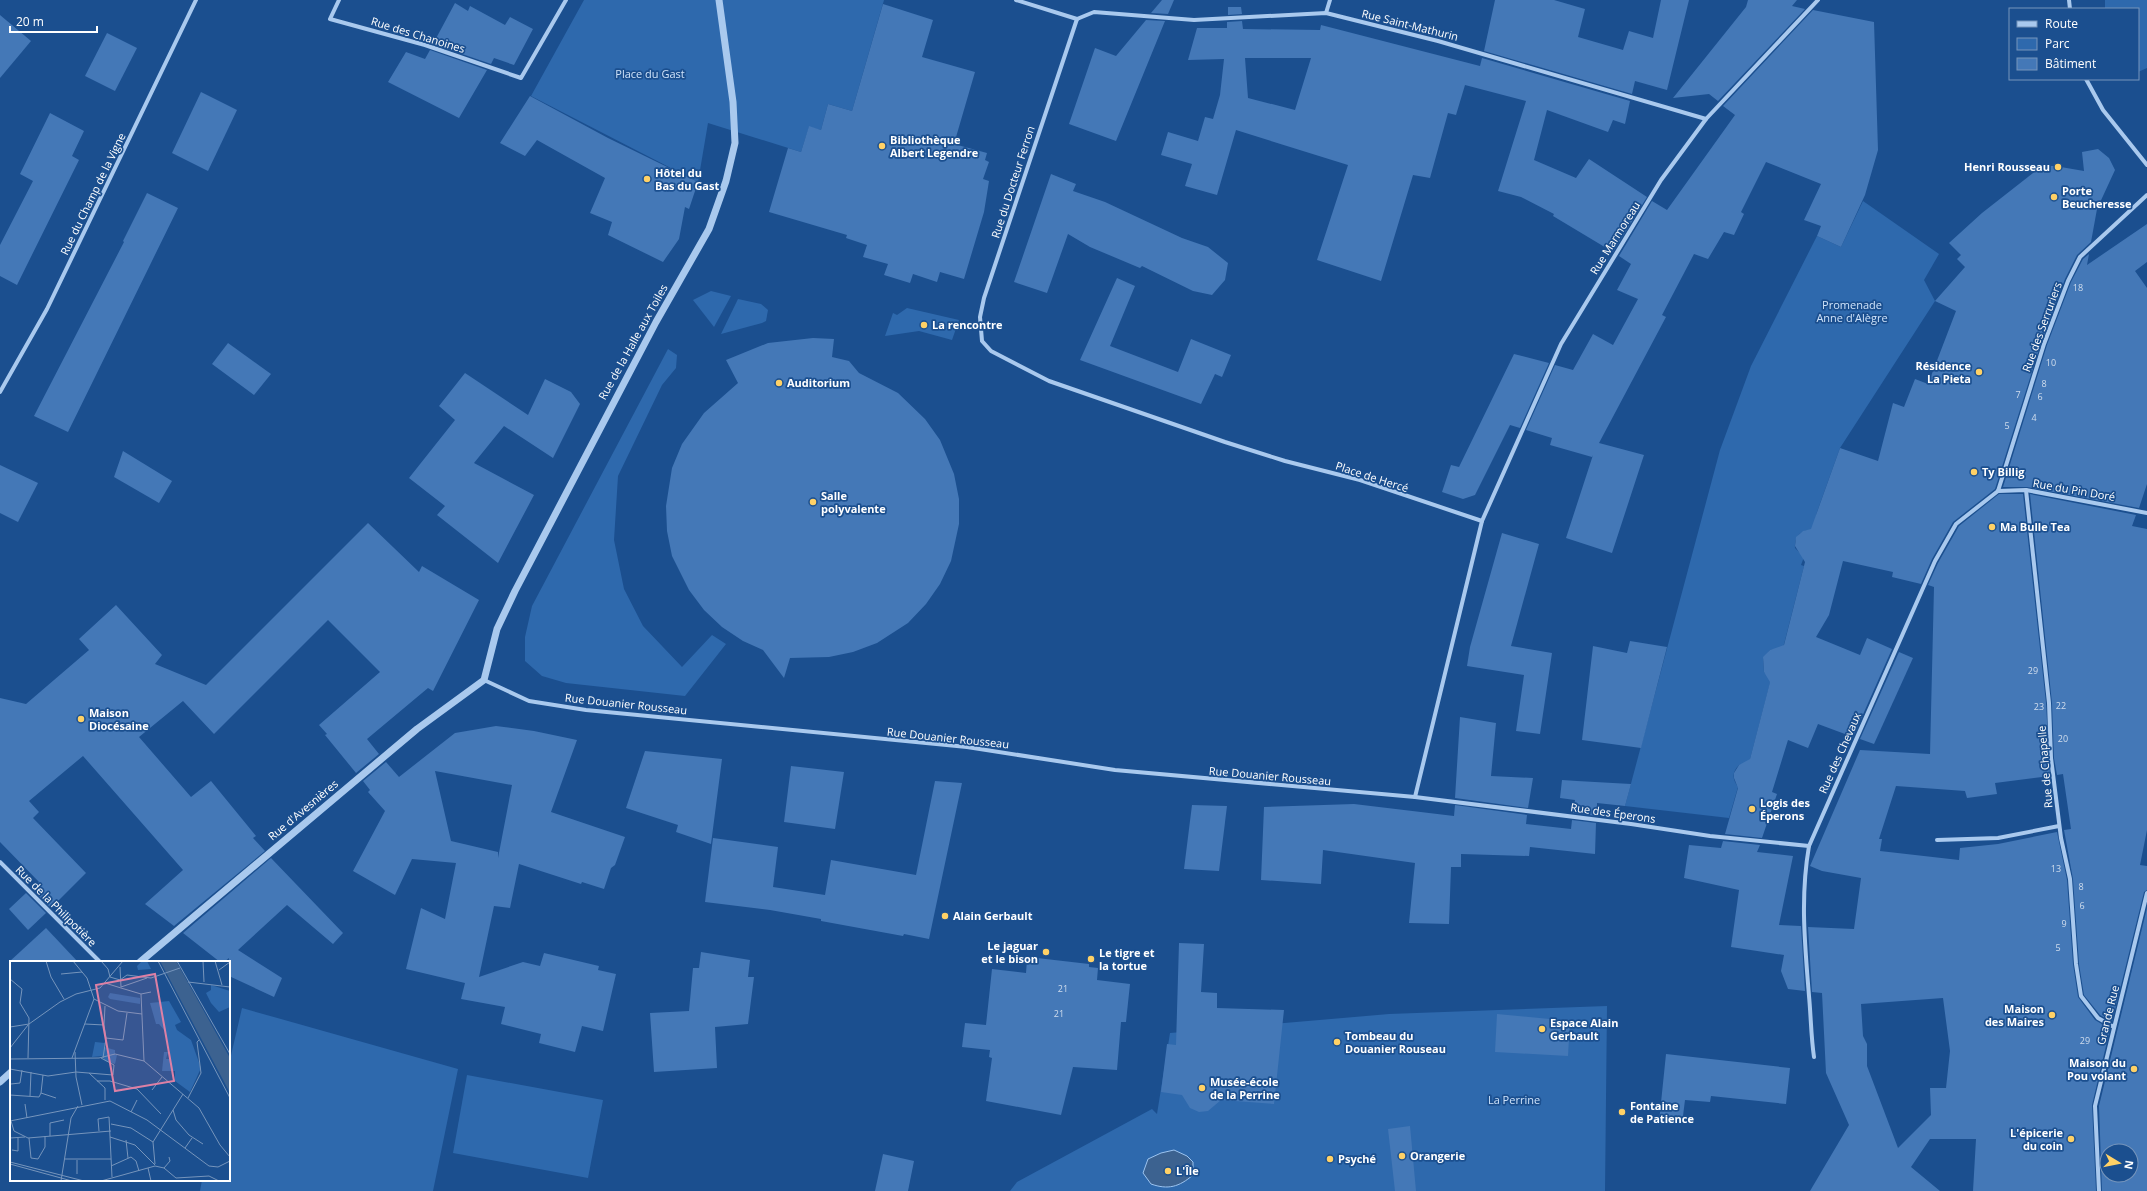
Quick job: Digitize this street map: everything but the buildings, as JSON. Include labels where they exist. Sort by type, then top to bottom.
[{"type":"street","name":"Rue du Champ de la Vigne","points":[[0,392],[47,309],[196,0]]},
{"type":"street","name":"Rue des Chanoines","points":[[339,0],[330,19],[425,45],[521,78],[566,0]]},
{"type":"street","name":"Rue de la Halle aux Toiles","points":[[484,680],[497,629],[515,591],[656,322],[709,229],[726,181],[735,143],[733,102],[720,0]]},
{"type":"street","points":[[1016,0],[1077,19]]},
{"type":"street","points":[[1326,13],[1330,0]]},
{"type":"street","name":"Rue Marmoreau","points":[[1482,522],[1560,344],[1661,180],[1706,119],[1818,0]]},
{"type":"street","name":"Rue Saint-Mathurin","points":[[1077,19],[1094,12],[1194,20],[1326,13],[1438,41],[1706,119]]},
{"type":"street","name":"Rue du Docteur Ferron","points":[[991,351],[982,341],[980,316],[984,298],[1077,19]]},
{"type":"street","points":[[2087,80],[2103,110],[2147,165]]},
{"type":"street","name":"Rue des Serruriers","points":[[1998,491],[2044,344],[2068,281],[2080,257],[2147,195]]},
{"type":"street","name":"Place de Hercé","points":[[991,351],[1049,381],[1128,409],[1285,461],[1360,480],[1482,522]]},
{"type":"street","name":"Rue du Pin Doré","points":[[1998,491],[2026,490],[2147,513]]},
{"type":"street","name":"Rue de Chapelle","points":[[2026,490],[2049,703],[2051,758],[2059,826],[2070,879],[2076,964],[2081,996],[2098,1018],[2114,1027]]},
{"type":"street","name":"Rue des Chevaux","points":[[1814,1057],[1810,1028],[1803,922],[1806,864],[1809,846],[1935,561],[1956,524],[1998,491]]},
{"type":"street","points":[[1415,797],[1482,522]]},
{"type":"street","name":"Rue Douanier Rousseau","points":[[484,680],[529,701],[586,710],[967,747],[1116,770],[1415,797]]},
{"type":"street","name":"Rue d'Avesnières","points":[[141,961],[417,729],[484,680]]},
{"type":"street","name":"Rue des Éperons","points":[[1415,797],[1631,824],[1710,836],[1809,846]]},
{"type":"street","points":[[1937,840],[1998,838],[2059,826]]},
{"type":"street","name":"Rue de la Philipotière","points":[[0,862],[99,961]]},
{"type":"street","name":"Grande Rue","points":[[2099,1191],[2095,1106],[2147,893]]},
{"type":"street","points":[[0,1082],[10,1073]]},
{"type":"green space","name":"Place du Gast","points":[[584,0],[884,0],[852,111],[828,104],[821,130],[809,127],[801,152],[708,123],[698,182],[531,96]]},
{"type":"green space","points":[[2105,0],[2147,0],[2147,68],[2139,72],[2139,8],[2105,8]]},
{"type":"green space","name":"Promenade Anne d'Alègre","points":[[1863,201],[1939,254],[1924,280],[1935,301],[1840,448],[1817,512],[1813,530],[1802,532],[1797,537],[1795,548],[1804,557],[1801,565],[1804,566],[1783,648],[1770,650],[1763,659],[1764,672],[1771,679],[1749,763],[1739,765],[1734,773],[1734,778],[1738,787],[1729,818],[1625,806],[1720,450],[1751,366],[1817,236],[1841,247]]},
{"type":"green space","points":[[711,291],[731,296],[714,327],[693,300]]},
{"type":"green space","points":[[738,299],[761,304],[768,310],[766,321],[721,334]]},
{"type":"green space","points":[[907,308],[959,320],[952,340],[919,331],[885,336],[893,313],[897,315]]},
{"type":"green space","points":[[668,349],[677,355],[676,368],[662,385],[618,476],[614,540],[624,589],[643,626],[682,667],[712,635],[726,644],[685,696],[566,683],[542,676],[525,661],[525,637],[532,606]]},
{"type":"green space","name":"La Perrine","points":[[1607,1006],[1605,1191],[1010,1191],[1017,1182],[1152,1109],[1157,1114],[1170,1033],[1389,1014]]},
{"type":"green space","points":[[242,1008],[458,1069],[433,1191],[200,1191],[202,1181],[230,1181],[230,1060]]},
{"type":"green space","points":[[467,1075],[603,1100],[588,1178],[453,1153]]},
{"type":"shaded area","points":[[1174,1150],[1187,1156],[1193,1162],[1193,1175],[1178,1185],[1163,1187],[1151,1184],[1143,1173],[1148,1159],[1161,1153]]},
{"type":"place","name":"Bibliothèque Albert Legendre","points":[[882,146]]},
{"type":"place","name":"Henri Rousseau","points":[[2058,167]]},
{"type":"place","name":"Hôtel du Bas du Gast","points":[[647,179]]},
{"type":"place","name":"Porte Beucheresse","points":[[2054,197]]},
{"type":"place","name":"La rencontre","points":[[924,325]]},
{"type":"place","name":"Résidence La Pieta","points":[[1979,372]]},
{"type":"place","name":"Auditorium","points":[[779,383]]},
{"type":"place","name":"Ty Billig","points":[[1974,472]]},
{"type":"place","name":"Salle polyvalente","points":[[813,502]]},
{"type":"place","name":"Ma Bulle Tea","points":[[1992,527]]},
{"type":"place","name":"Maison Diocésaine","points":[[81,719]]},
{"type":"place","name":"Logis des Éperons","points":[[1752,809]]},
{"type":"place","name":"Alain Gerbault","points":[[945,916]]},
{"type":"place","name":"Le jaguar et le bison","points":[[1046,952]]},
{"type":"place","name":"Le tigre et la tortue","points":[[1091,959]]},
{"type":"place","name":"Maison des Maires","points":[[2052,1015]]},
{"type":"place","name":"Espace Alain Gerbault","points":[[1542,1029]]},
{"type":"place","name":"Tombeau du Douanier Rouseau","points":[[1337,1042]]},
{"type":"place","name":"Maison du Pou volant","points":[[2134,1069]]},
{"type":"place","name":"Musée-école de la Perrine","points":[[1202,1088]]},
{"type":"place","name":"Fontaine de Patience","points":[[1622,1112]]},
{"type":"place","name":"L'épicerie du coin","points":[[2071,1139]]},
{"type":"place","name":"Orangerie","points":[[1402,1156]]},
{"type":"place","name":"Psyché","points":[[1330,1159]]},
{"type":"place","name":"L'Île","points":[[1168,1171]]}]
